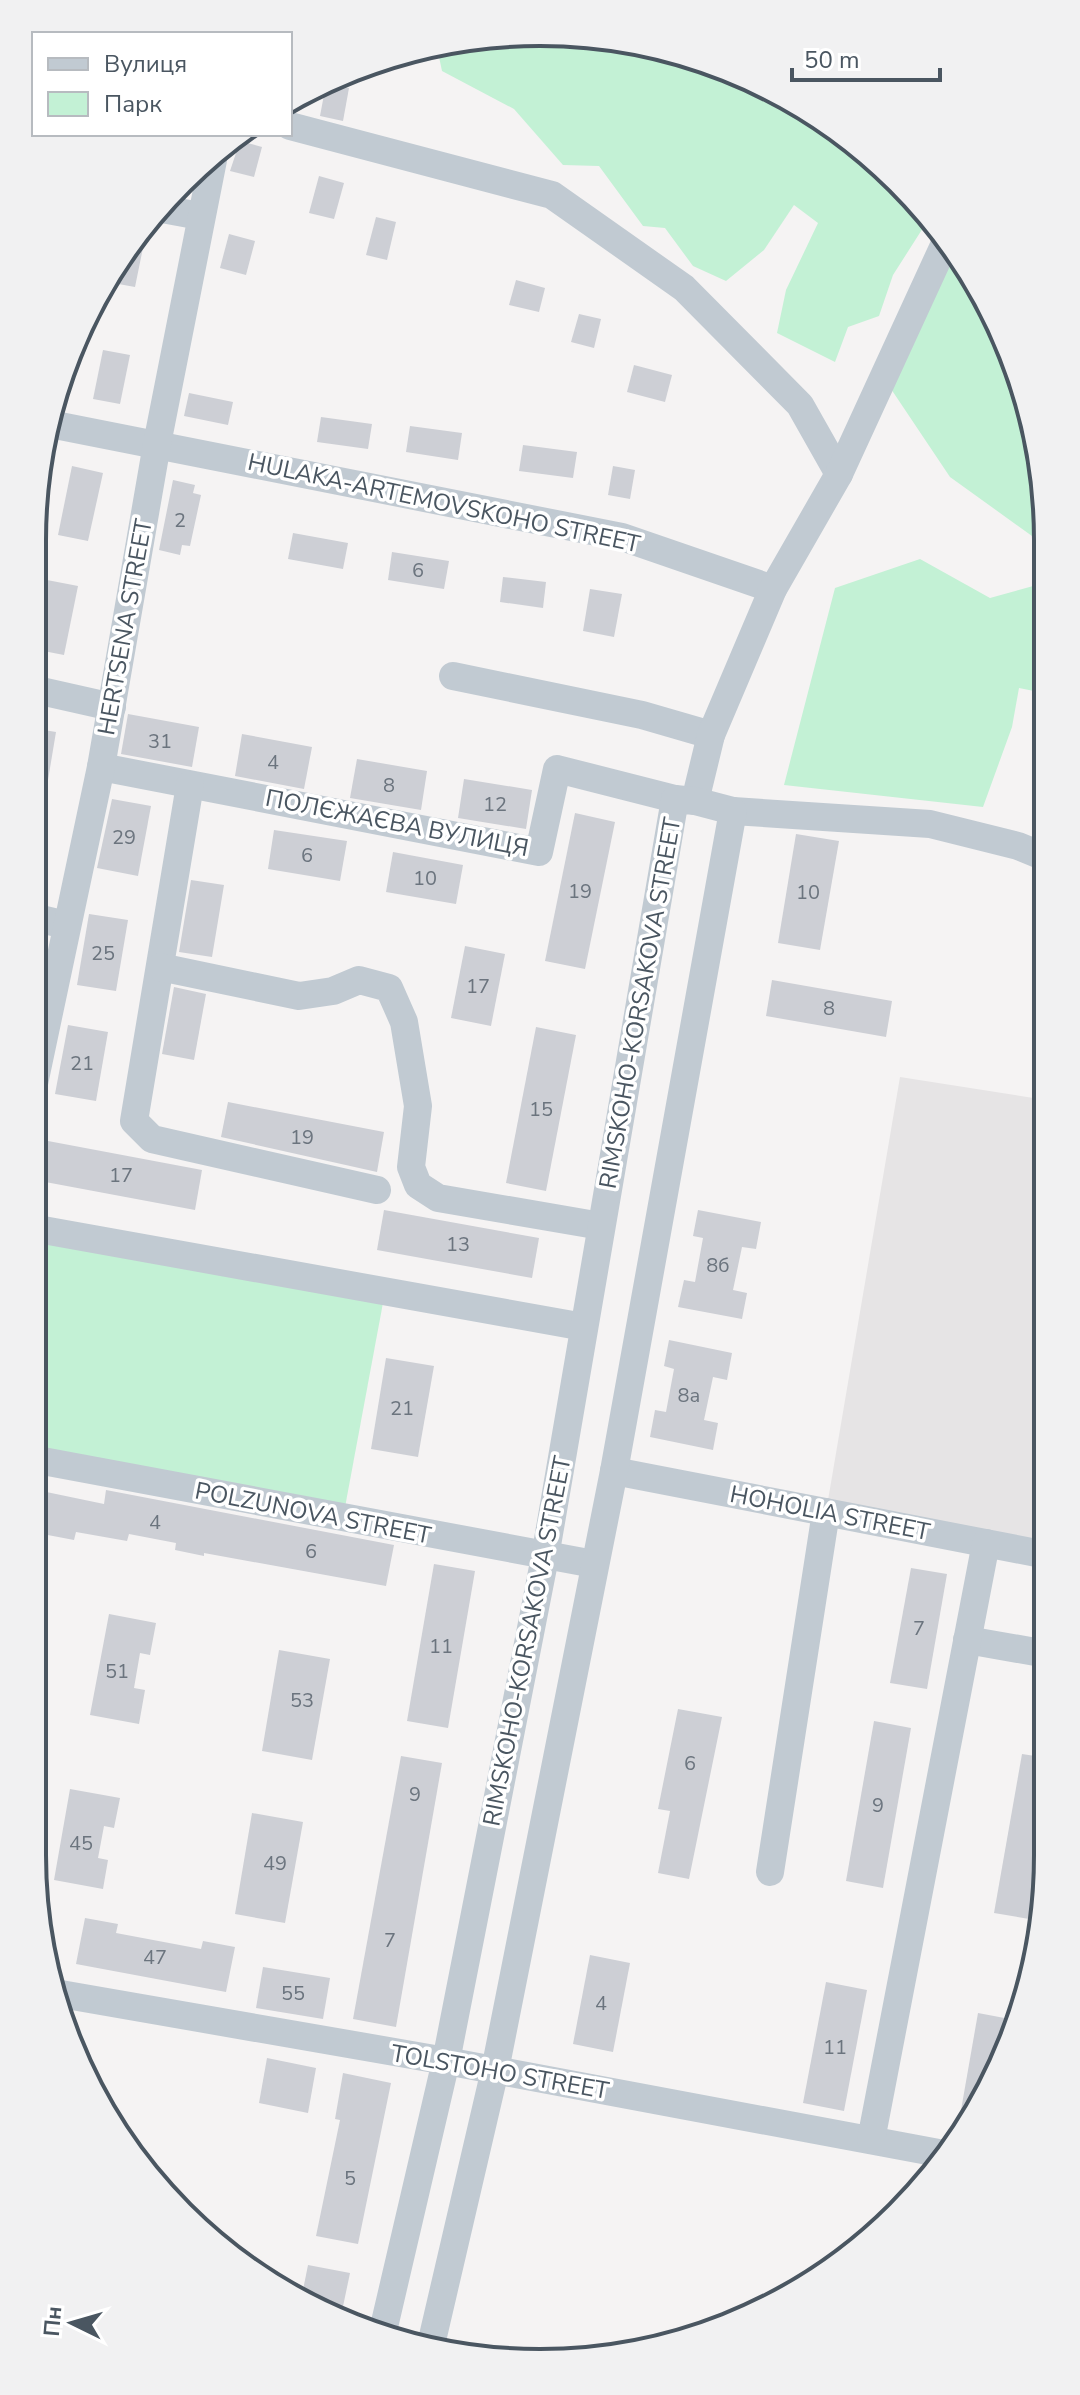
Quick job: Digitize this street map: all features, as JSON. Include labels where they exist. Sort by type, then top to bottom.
[{"type":"street","points":[[292,127],[552,195],[684,288],[800,405],[839,474]]},
{"type":"street","name":"HERTSENA STREET","points":[[46,1024],[101,767],[157,444],[178,207]]},
{"type":"street","points":[[685,800],[773,589],[839,474],[941,252]]},
{"type":"street","name":"HULAKA-ARTEMOVSKOHO STREET","points":[[60,426],[622,537],[773,589]]},
{"type":"street","points":[[453,676],[642,715],[711,735]]},
{"type":"street","points":[[46,692],[112,707]]},
{"type":"street","name":"ПОЛЄЖАЄВА ВУЛИЦЯ","points":[[101,767],[539,852],[557,769],[685,800]]},
{"type":"street","points":[[190,785],[134,1121],[152,1139],[377,1190]]},
{"type":"street","name":"RIMSKOHO-KORSAKOVA STREET","points":[[385,2324],[446,2061],[545,1557],[601,1226],[685,800],[733,811],[930,824],[1034,853]]},
{"type":"street","points":[[433,2337],[495,2070],[614,1471],[733,811]]},
{"type":"street","points":[[46,920],[66,925]]},
{"type":"street","points":[[160,967],[299,996],[333,991],[359,980],[389,988],[404,1022],[418,1106],[411,1167],[418,1185],[438,1198],[601,1226]]},
{"type":"street","points":[[46,1231],[584,1327]]},
{"type":"street","name":"POLZUNOVA STREET","points":[[46,1462],[594,1564]]},
{"type":"street","name":"HOHOLIA STREET","points":[[614,1471],[1034,1552]]},
{"type":"street","points":[[770,1872],[826,1512]]},
{"type":"street","points":[[871,2140],[986,1543]]},
{"type":"street","points":[[967,1640],[1034,1652]]},
{"type":"street","name":"TOLSTOHO STREET","points":[[66,1995],[446,2061],[935,2152]]},
{"type":"shaded area","points":[[900,1077],[1034,1098],[1034,1552],[826,1512]]},
{"type":"green space","points":[[540,46],[636,55],[699,72],[758,97],[814,129],[866,169],[923,228],[893,275],[879,316],[848,327],[835,362],[777,333],[786,290],[818,223],[794,205],[764,250],[726,281],[693,266],[665,228],[643,226],[599,166],[563,165],[514,109],[442,71],[439,56],[476,50]]},
{"type":"green space","points":[[941,252],[968,293],[1008,381],[1025,444],[1034,541],[1032,536],[950,477],[883,377]]},
{"type":"green space","points":[[920,559],[990,598],[1034,586],[1034,691],[1019,688],[1012,727],[983,807],[784,785],[835,588]]},
{"type":"green space","points":[[46,1231],[385,1292],[343,1518],[46,1462]]},
{"type":"building","points":[[349,88],[343,121],[320,116],[324,96]]},
{"type":"building","points":[[246,143],[262,147],[254,177],[230,171],[239,148]]},
{"type":"building","points":[[319,176],[344,183],[334,219],[309,213]]},
{"type":"building","points":[[376,217],[396,222],[387,260],[366,255]]},
{"type":"building","points":[[229,234],[255,241],[246,275],[220,268]]},
{"type":"building","points":[[143,245],[135,287],[118,284]]},
{"type":"building","points":[[516,280],[545,288],[539,312],[509,305]]},
{"type":"building","points":[[579,314],[601,319],[594,348],[571,342]]},
{"type":"building","points":[[103,350],[130,355],[120,404],[93,399]]},
{"type":"building","points":[[634,365],[672,375],[665,402],[627,392]]},
{"type":"building","points":[[189,393],[233,402],[228,425],[184,416]]},
{"type":"building","points":[[321,417],[372,424],[368,449],[317,442]]},
{"type":"building","points":[[410,426],[462,433],[458,460],[406,452]]},
{"type":"building","points":[[523,445],[577,452],[573,478],[519,471]]},
{"type":"building","points":[[72,466],[103,473],[88,541],[58,535]]},
{"type":"building","points":[[613,466],[635,470],[630,499],[608,495]]},
{"type":"building","points":[[173,480],[195,485],[193,493],[201,495],[190,546],[182,545],[180,555],[159,550]]},
{"type":"building","points":[[293,533],[348,543],[343,569],[288,559]]},
{"type":"building","points":[[392,552],[449,561],[444,589],[388,580]]},
{"type":"building","points":[[503,577],[546,582],[543,608],[500,602]]},
{"type":"building","points":[[47,580],[78,586],[64,655],[46,652]]},
{"type":"building","points":[[590,589],[622,594],[614,637],[583,631]]},
{"type":"building","points":[[128,714],[199,727],[192,767],[121,754]]},
{"type":"building","points":[[46,730],[56,732],[46,792]]},
{"type":"building","points":[[242,734],[312,747],[304,789],[235,776]]},
{"type":"building","points":[[357,759],[427,771],[421,810],[350,798]]},
{"type":"building","points":[[464,779],[532,790],[526,829],[458,818]]},
{"type":"building","points":[[112,799],[151,806],[138,876],[97,868]]},
{"type":"building","points":[[575,813],[615,822],[585,969],[545,961]]},
{"type":"building","points":[[274,830],[347,841],[340,881],[268,869]]},
{"type":"building","points":[[796,834],[839,841],[820,950],[778,943]]},
{"type":"building","points":[[393,852],[463,865],[456,904],[386,892]]},
{"type":"building","points":[[191,880],[224,885],[212,957],[179,952]]},
{"type":"building","points":[[89,914],[128,920],[116,991],[77,985]]},
{"type":"building","points":[[465,946],[505,954],[491,1026],[451,1018]]},
{"type":"building","points":[[772,980],[892,1001],[886,1037],[766,1016]]},
{"type":"building","points":[[174,987],[206,994],[194,1060],[162,1054]]},
{"type":"building","points":[[68,1025],[108,1032],[96,1101],[55,1094]]},
{"type":"building","points":[[536,1027],[576,1035],[546,1191],[506,1183]]},
{"type":"building","points":[[228,1102],[384,1132],[377,1172],[221,1137]]},
{"type":"building","points":[[48,1141],[202,1170],[195,1210],[46,1182]]},
{"type":"building","points":[[384,1210],[539,1238],[532,1278],[377,1250]]},
{"type":"building","points":[[698,1210],[761,1222],[756,1249],[742,1247],[733,1290],[747,1293],[742,1319],[678,1307],[684,1280],[695,1282],[703,1238],[693,1236]]},
{"type":"building","points":[[669,1340],[732,1353],[727,1380],[713,1377],[704,1420],[718,1423],[713,1450],[650,1437],[655,1410],[666,1412],[674,1369],[664,1366]]},
{"type":"building","points":[[386,1358],[434,1366],[418,1457],[371,1449]]},
{"type":"building","points":[[106,1490],[394,1545],[386,1586],[204,1553],[204,1556],[175,1550],[176,1543],[129,1534],[127,1541],[76,1532],[74,1540],[46,1535],[46,1492],[104,1504]]},
{"type":"building","points":[[434,1564],[475,1571],[448,1728],[407,1721]]},
{"type":"building","points":[[911,1568],[947,1574],[927,1689],[890,1683]]},
{"type":"building","points":[[109,1614],[156,1623],[150,1655],[140,1653],[134,1688],[145,1690],[139,1724],[90,1715]]},
{"type":"building","points":[[279,1650],[330,1659],[312,1760],[262,1751]]},
{"type":"building","points":[[678,1709],[722,1717],[689,1879],[658,1873],[670,1811],[658,1809]]},
{"type":"building","points":[[874,1721],[911,1728],[883,1888],[846,1881]]},
{"type":"building","points":[[1022,1754],[1034,1756],[1034,1855],[1030,1919],[994,1913]]},
{"type":"building","points":[[401,1756],[442,1763],[396,2027],[353,2019]]},
{"type":"building","points":[[70,1789],[120,1798],[114,1828],[104,1826],[98,1858],[108,1860],[103,1889],[54,1880]]},
{"type":"building","points":[[252,1813],[303,1822],[285,1923],[235,1914]]},
{"type":"building","points":[[85,1918],[118,1924],[116,1933],[201,1949],[203,1941],[235,1947],[226,1992],[76,1964]]},
{"type":"building","points":[[590,1955],[630,1963],[613,2052],[573,2044]]},
{"type":"building","points":[[263,1967],[330,1978],[323,2019],[256,2008]]},
{"type":"building","points":[[826,1982],[867,1990],[844,2111],[803,2103]]},
{"type":"building","points":[[978,2013],[1006,2018],[983,2073],[960,2114]]},
{"type":"building","points":[[267,2058],[316,2068],[308,2113],[259,2103]]},
{"type":"building","points":[[343,2073],[391,2083],[358,2244],[316,2236],[340,2120],[335,2119]]},
{"type":"building","points":[[308,2265],[350,2273],[343,2307],[303,2288]]}]
